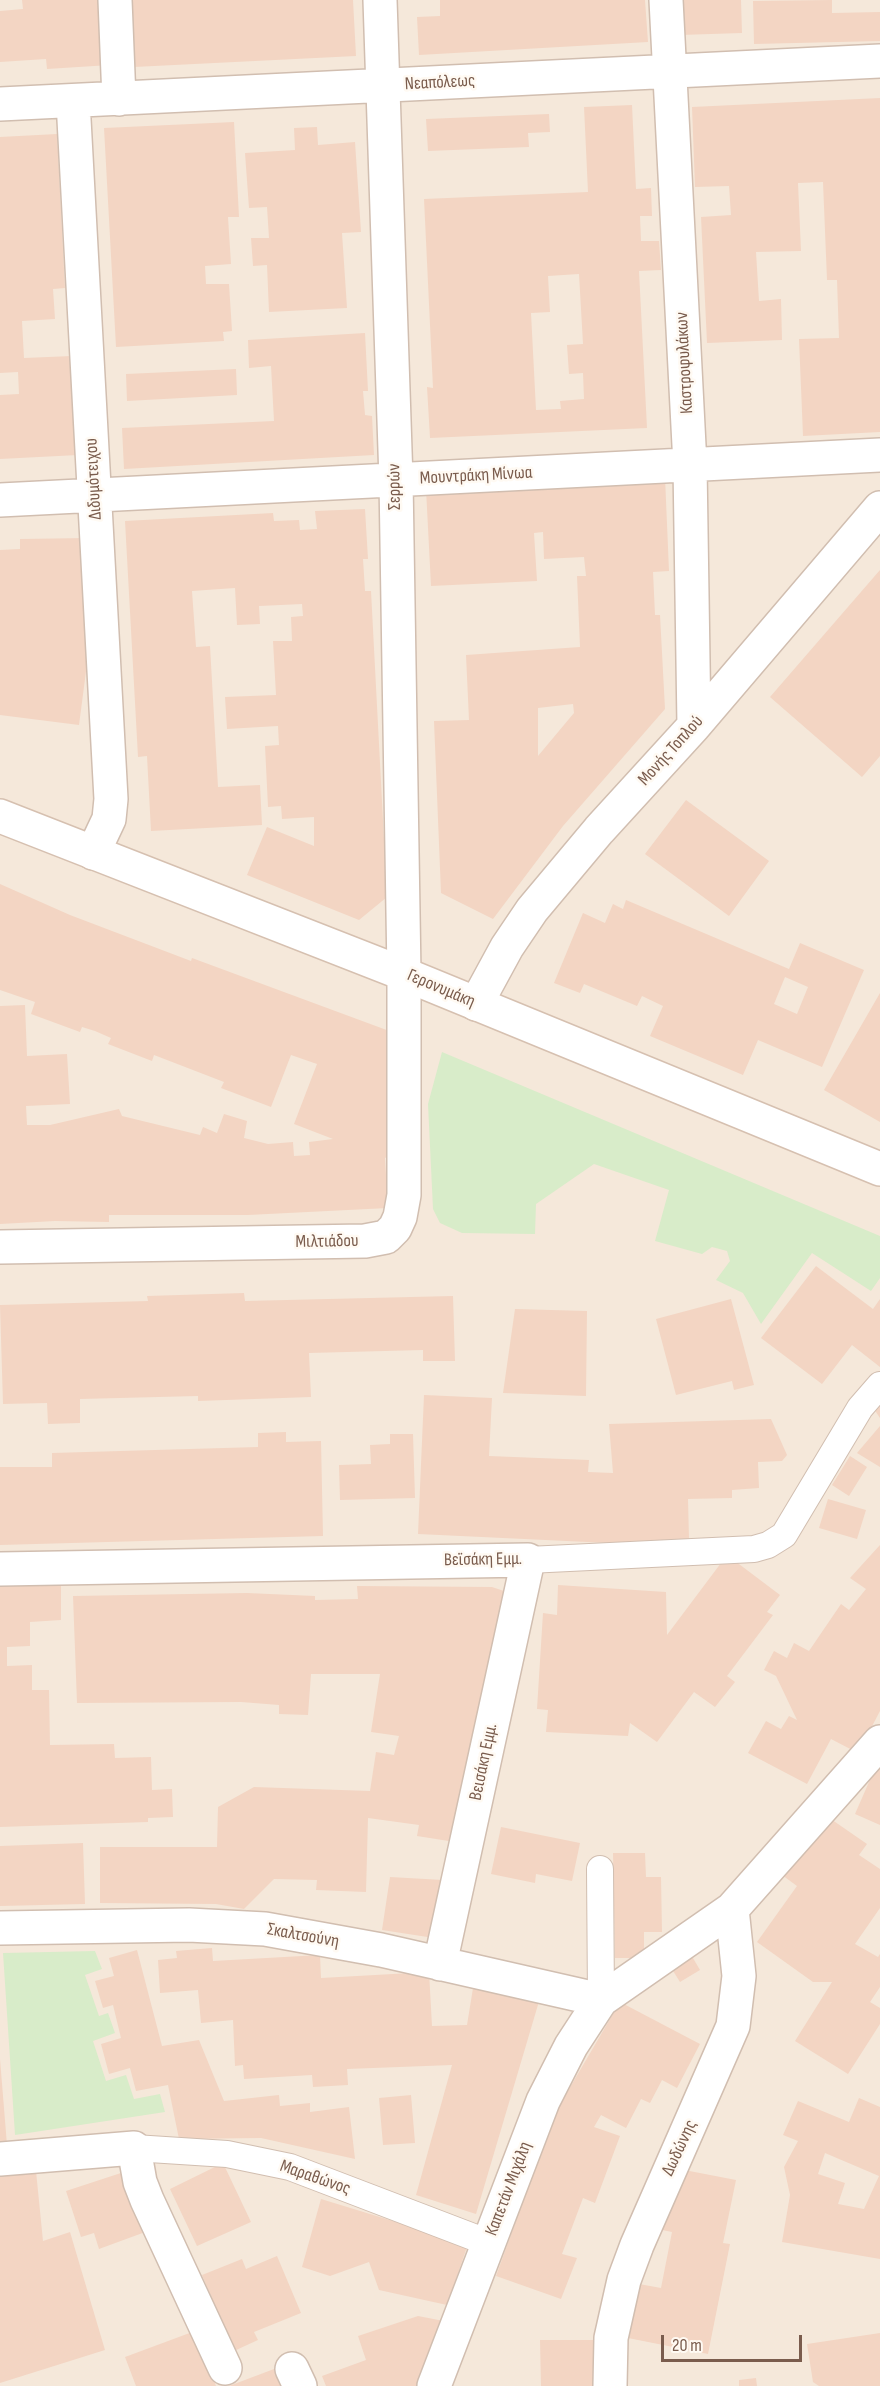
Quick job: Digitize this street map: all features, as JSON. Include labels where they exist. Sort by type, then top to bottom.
[{"type":"street","points":[[115,0],[119,99]]},
{"type":"street","name":"Σερρών","points":[[380,0],[396,480],[404,974]]},
{"type":"street","name":"Καστροφυλάκων","points":[[666,0],[690,465],[694,726]]},
{"type":"street","name":"Νεαπόλεως","points":[[0,104],[880,61]]},
{"type":"street","name":"Διδυμότειχου","points":[[73,101],[111,800],[109,819],[93,853]]},
{"type":"street","name":"Μουντράκη Μίνωα","points":[[0,500],[880,455]]},
{"type":"street","name":"Μονής Τοπλού","points":[[476,1004],[507,948],[532,910],[599,830],[694,726],[880,508]]},
{"type":"street","name":"Γερονυμάκη","points":[[0,816],[404,974],[880,1169]]},
{"type":"street","name":"Μιλτιάδου","points":[[0,1247],[365,1242],[386,1237],[400,1217],[404,1195],[404,974]]},
{"type":"street","name":"Βεϊσάκη Εμμ.","points":[[0,1569],[528,1560]]},
{"type":"street","name":"Βεισάκη Εμμ.","points":[[440,1964],[528,1560]]},
{"type":"street","points":[[601,2000],[732,1909],[880,1742]]},
{"type":"street","name":"Δωδώνης","points":[[610,2386],[611,2338],[624,2280],[637,2245],[733,2026],[739,1976],[732,1909]]},
{"type":"street","name":"Σκαλτσούνη","points":[[0,1928],[189,1925],[299,1934],[601,2000]]},
{"type":"street","name":"Καπετάν Μιχάλη","points":[[434,2386],[543,2102],[571,2046],[601,2000]]},
{"type":"street","points":[[134,2148],[140,2182],[147,2200],[225,2368]]},
{"type":"street","name":"Μαραθώνος","points":[[0,2158],[134,2148]]},
{"type":"lane","name":"Βεϊσάκη Εμμ.","points":[[528,1560],[754,1548],[768,1545],[784,1535],[860,1408],[880,1385]]},
{"type":"lane","points":[[600,1869],[601,2000]]},
{"type":"lane","name":"Μαραθώνος","points":[[134,2148],[226,2154],[290,2167],[489,2243]]},
{"type":"shaded area","points":[[0,0],[880,0],[880,2386],[0,2386]]},
{"type":"green space","points":[[442,1052],[880,1236],[880,1278],[871,1291],[812,1253],[761,1324],[743,1293],[716,1280],[730,1261],[727,1251],[712,1247],[702,1254],[655,1241],[669,1190],[594,1164],[536,1204],[535,1234],[462,1233],[440,1223],[433,1209],[428,1104]]},
{"type":"green space","points":[[95,1951],[102,1969],[85,1975],[99,2016],[108,2013],[115,2033],[93,2041],[106,2081],[126,2075],[134,2099],[160,2094],[165,2112],[15,2135],[3,1953]]},
{"type":"building","points":[[22,0],[106,0],[110,65],[47,69],[46,59],[0,62],[0,11],[23,9]]},
{"type":"building","points":[[131,0],[353,0],[356,56],[134,67]]},
{"type":"building","points":[[440,0],[645,0],[648,42],[419,55],[417,17],[440,16]]},
{"type":"building","points":[[679,0],[741,0],[742,33],[680,35]]},
{"type":"building","points":[[832,0],[832,13],[880,12],[880,41],[754,44],[753,1]]},
{"type":"building","points":[[880,98],[880,432],[803,436],[799,339],[839,338],[837,280],[827,280],[823,182],[798,183],[801,251],[756,252],[759,301],[781,299],[782,340],[707,343],[701,217],[731,215],[729,186],[695,187],[692,107]]},
{"type":"building","points":[[632,105],[636,189],[651,188],[652,216],[640,216],[641,241],[659,241],[661,270],[639,271],[647,428],[430,438],[427,387],[433,388],[424,199],[588,192],[584,107]],"holes":[[[579,274],[583,344],[567,345],[569,374],[583,373],[584,399],[560,401],[561,409],[536,410],[531,313],[550,312],[548,276]]]},
{"type":"building","points":[[549,114],[550,132],[528,133],[529,147],[428,151],[426,119]]},
{"type":"building","points":[[234,122],[239,217],[228,217],[231,264],[205,266],[206,284],[229,284],[232,331],[223,332],[224,341],[116,347],[104,128]]},
{"type":"building","points":[[317,127],[318,145],[355,142],[361,232],[342,233],[347,308],[269,312],[267,265],[253,266],[251,238],[269,238],[267,207],[249,208],[245,153],[295,150],[294,128]]},
{"type":"building","points":[[57,134],[65,288],[53,289],[55,319],[22,321],[24,358],[72,356],[78,455],[0,459],[0,395],[19,394],[18,372],[0,373],[0,137]]},
{"type":"building","points":[[365,333],[368,391],[363,391],[365,415],[372,416],[374,455],[124,469],[122,428],[274,421],[271,366],[249,368],[248,340]]},
{"type":"building","points":[[236,369],[237,395],[127,401],[126,374]]},
{"type":"building","points":[[665,477],[669,571],[653,572],[655,615],[660,615],[665,709],[563,826],[493,919],[441,893],[434,721],[469,720],[466,655],[580,647],[577,576],[586,576],[584,557],[544,559],[543,532],[534,533],[537,581],[431,586],[426,489]],"holes":[[[573,704],[574,713],[538,756],[538,708]]]},
{"type":"building","points":[[365,509],[368,559],[363,559],[365,591],[371,591],[387,897],[359,920],[247,875],[267,827],[314,846],[314,817],[282,819],[281,806],[268,807],[265,746],[279,745],[278,726],[227,729],[225,697],[276,695],[273,641],[292,641],[291,617],[303,616],[302,604],[259,606],[260,624],[237,625],[235,588],[192,591],[196,647],[210,646],[218,787],[260,785],[262,825],[151,831],[147,756],[138,757],[125,521],[273,513],[274,521],[299,520],[300,530],[317,529],[315,511]]},
{"type":"building","points":[[87,538],[90,641],[79,725],[0,715],[0,550],[20,549],[20,539]]},
{"type":"building","points":[[880,570],[880,756],[862,777],[770,697]]},
{"type":"building","points":[[686,800],[769,861],[729,916],[645,854]]},
{"type":"building","points":[[0,884],[70,915],[191,961],[192,958],[392,1032],[394,1152],[385,1158],[388,1208],[248,1215],[109,1215],[109,1222],[55,1221],[0,1224],[0,1006],[25,1005],[27,1056],[67,1054],[70,1104],[26,1106],[27,1125],[50,1125],[119,1109],[122,1116],[200,1135],[203,1127],[217,1133],[224,1114],[247,1121],[244,1138],[268,1144],[293,1142],[294,1156],[310,1155],[309,1142],[333,1139],[294,1124],[317,1064],[291,1055],[271,1107],[221,1088],[224,1082],[154,1055],[152,1061],[108,1044],[111,1038],[95,1031],[82,1027],[80,1032],[31,1014],[35,1002],[0,990]]},
{"type":"building","points":[[626,900],[789,969],[800,943],[864,970],[822,1067],[758,1040],[743,1075],[650,1036],[663,1006],[642,996],[637,1006],[584,984],[580,993],[554,983],[583,913],[605,923],[613,904],[623,909]],"holes":[[[785,977],[808,987],[797,1014],[774,1004]]]},
{"type":"building","points":[[880,993],[880,1122],[824,1090]]},
{"type":"building","points":[[816,1266],[873,1309],[880,1299],[880,1367],[852,1345],[822,1384],[761,1338]]},
{"type":"building","points":[[244,1293],[245,1301],[453,1296],[455,1361],[423,1361],[423,1350],[309,1353],[311,1397],[198,1401],[198,1396],[80,1399],[80,1423],[48,1424],[47,1403],[3,1404],[0,1305],[148,1301],[147,1296]]},
{"type":"building","points":[[731,1299],[754,1385],[734,1390],[732,1381],[676,1395],[656,1319]]},
{"type":"building","points":[[515,1309],[587,1311],[586,1396],[503,1393]]},
{"type":"building","points":[[424,1395],[492,1398],[489,1456],[589,1460],[588,1472],[613,1473],[609,1424],[771,1419],[787,1455],[782,1461],[758,1462],[759,1488],[732,1490],[732,1498],[688,1499],[689,1539],[609,1543],[418,1534]]},
{"type":"building","points":[[880,1401],[880,1418],[872,1406]]},
{"type":"building","points":[[880,1426],[880,1467],[857,1453]]},
{"type":"building","points":[[286,1432],[286,1442],[321,1441],[323,1536],[0,1545],[0,1467],[52,1467],[52,1453],[258,1447],[258,1433]]},
{"type":"building","points":[[390,1434],[413,1434],[415,1498],[340,1500],[339,1465],[371,1464],[370,1445],[390,1444]]},
{"type":"building","points":[[850,1456],[867,1467],[849,1496],[832,1485]]},
{"type":"building","points":[[828,1499],[866,1510],[857,1539],[819,1528]]},
{"type":"building","points":[[880,1545],[880,1711],[858,1753],[831,1739],[807,1784],[748,1753],[766,1721],[781,1729],[789,1716],[797,1720],[776,1676],[764,1670],[774,1651],[787,1658],[794,1643],[809,1651],[841,1604],[849,1610],[866,1589],[850,1578]]},
{"type":"building","points":[[727,1555],[780,1595],[767,1612],[773,1615],[727,1676],[735,1682],[715,1707],[694,1692],[657,1742],[630,1723],[628,1736],[546,1732],[548,1710],[537,1709],[543,1613],[557,1615],[558,1585],[666,1592],[667,1635]]},
{"type":"building","points":[[61,1584],[61,1620],[30,1622],[30,1646],[7,1647],[7,1666],[32,1665],[32,1690],[49,1690],[50,1745],[114,1744],[115,1758],[151,1757],[152,1790],[172,1789],[173,1817],[148,1818],[148,1822],[0,1827],[0,1586]]},
{"type":"building","points":[[357,1586],[492,1587],[513,1594],[455,1842],[417,1836],[419,1825],[368,1818],[366,1892],[316,1890],[317,1880],[274,1879],[244,1909],[216,1904],[100,1903],[100,1847],[217,1847],[218,1807],[254,1787],[370,1791],[376,1752],[394,1755],[399,1736],[371,1732],[380,1674],[311,1674],[308,1715],[279,1714],[279,1705],[241,1702],[77,1703],[73,1596],[247,1593],[315,1596],[315,1600],[358,1599]]},
{"type":"building","points":[[876,1766],[880,1768],[880,1825],[855,1814]]},
{"type":"building","points":[[825,1815],[867,1844],[859,1855],[880,1869],[880,1908],[855,1944],[878,1957],[880,1954],[880,1987],[870,2002],[880,2008],[880,2024],[848,2074],[795,2041],[832,1982],[813,1982],[757,1942],[797,1886],[782,1875]]},
{"type":"building","points":[[501,1827],[580,1843],[572,1881],[536,1874],[535,1883],[491,1874]]},
{"type":"building","points":[[83,1843],[85,1904],[0,1906],[0,1846]]},
{"type":"building","points":[[613,1853],[645,1853],[646,1877],[661,1877],[662,1932],[644,1932],[644,1958],[615,1958]]},
{"type":"building","points":[[390,1877],[443,1880],[434,1938],[382,1930]]},
{"type":"building","points":[[212,1948],[213,1961],[320,1955],[321,1978],[429,1972],[432,2026],[467,2025],[474,1982],[540,1998],[476,2214],[416,2195],[452,2065],[347,2069],[348,2085],[313,2087],[312,2075],[244,2079],[243,2065],[235,2066],[233,2020],[201,2023],[198,1990],[160,1993],[158,1960],[177,1958],[176,1951]]},
{"type":"building","points":[[137,1950],[162,2046],[199,2040],[224,2101],[279,2095],[280,2106],[310,2103],[310,2112],[349,2107],[355,2159],[261,2138],[179,2139],[168,2085],[136,2091],[130,2068],[109,2074],[101,2044],[121,2038],[113,2005],[103,2008],[95,1981],[114,1976],[109,1958]]},
{"type":"building","points":[[690,1953],[700,1970],[680,1982],[670,1966]]},
{"type":"building","points":[[620,2002],[700,2044],[677,2088],[662,2080],[650,2103],[641,2099],[626,2128],[601,2115],[594,2127],[620,2136],[595,2203],[583,2198],[562,2254],[577,2258],[561,2299],[496,2276],[555,2113]]},
{"type":"building","points":[[0,2059],[7,2145],[0,2146]]},
{"type":"building","points":[[411,2095],[415,2143],[383,2145],[379,2098]]},
{"type":"building","points":[[859,2098],[880,2107],[880,2259],[782,2242],[790,2195],[784,2167],[798,2141],[783,2135],[798,2101],[849,2122]],"holes":[[[825,2153],[879,2176],[864,2209],[838,2204],[845,2183],[818,2174]]]},
{"type":"building","points":[[223,2163],[251,2222],[197,2246],[170,2189]]},
{"type":"building","points":[[674,2168],[736,2180],[723,2243],[730,2244],[708,2354],[628,2338],[639,2284],[661,2288],[672,2232],[662,2230]]},
{"type":"building","points":[[36,2171],[43,2241],[70,2232],[105,2350],[0,2383],[0,2175]]},
{"type":"building","points":[[127,2171],[148,2231],[99,2249],[94,2233],[81,2237],[66,2191]]},
{"type":"building","points":[[321,2199],[468,2244],[447,2305],[379,2290],[369,2262],[330,2276],[302,2267]]},
{"type":"building","points":[[277,2256],[301,2313],[254,2332],[258,2340],[234,2351],[202,2275],[242,2259],[246,2269]]},
{"type":"building","points":[[418,2316],[449,2322],[417,2386],[326,2386],[322,2376],[366,2360],[358,2336]]},
{"type":"building","points":[[195,2331],[216,2386],[136,2386],[125,2357]]},
{"type":"building","points":[[880,2333],[880,2386],[819,2386],[813,2382],[807,2344]]},
{"type":"building","points":[[540,2340],[598,2340],[598,2386],[541,2386]]},
{"type":"building","points":[[282,2366],[289,2386],[229,2386]]},
{"type":"building","points":[[756,2378],[757,2386],[739,2386],[739,2380]]}]
